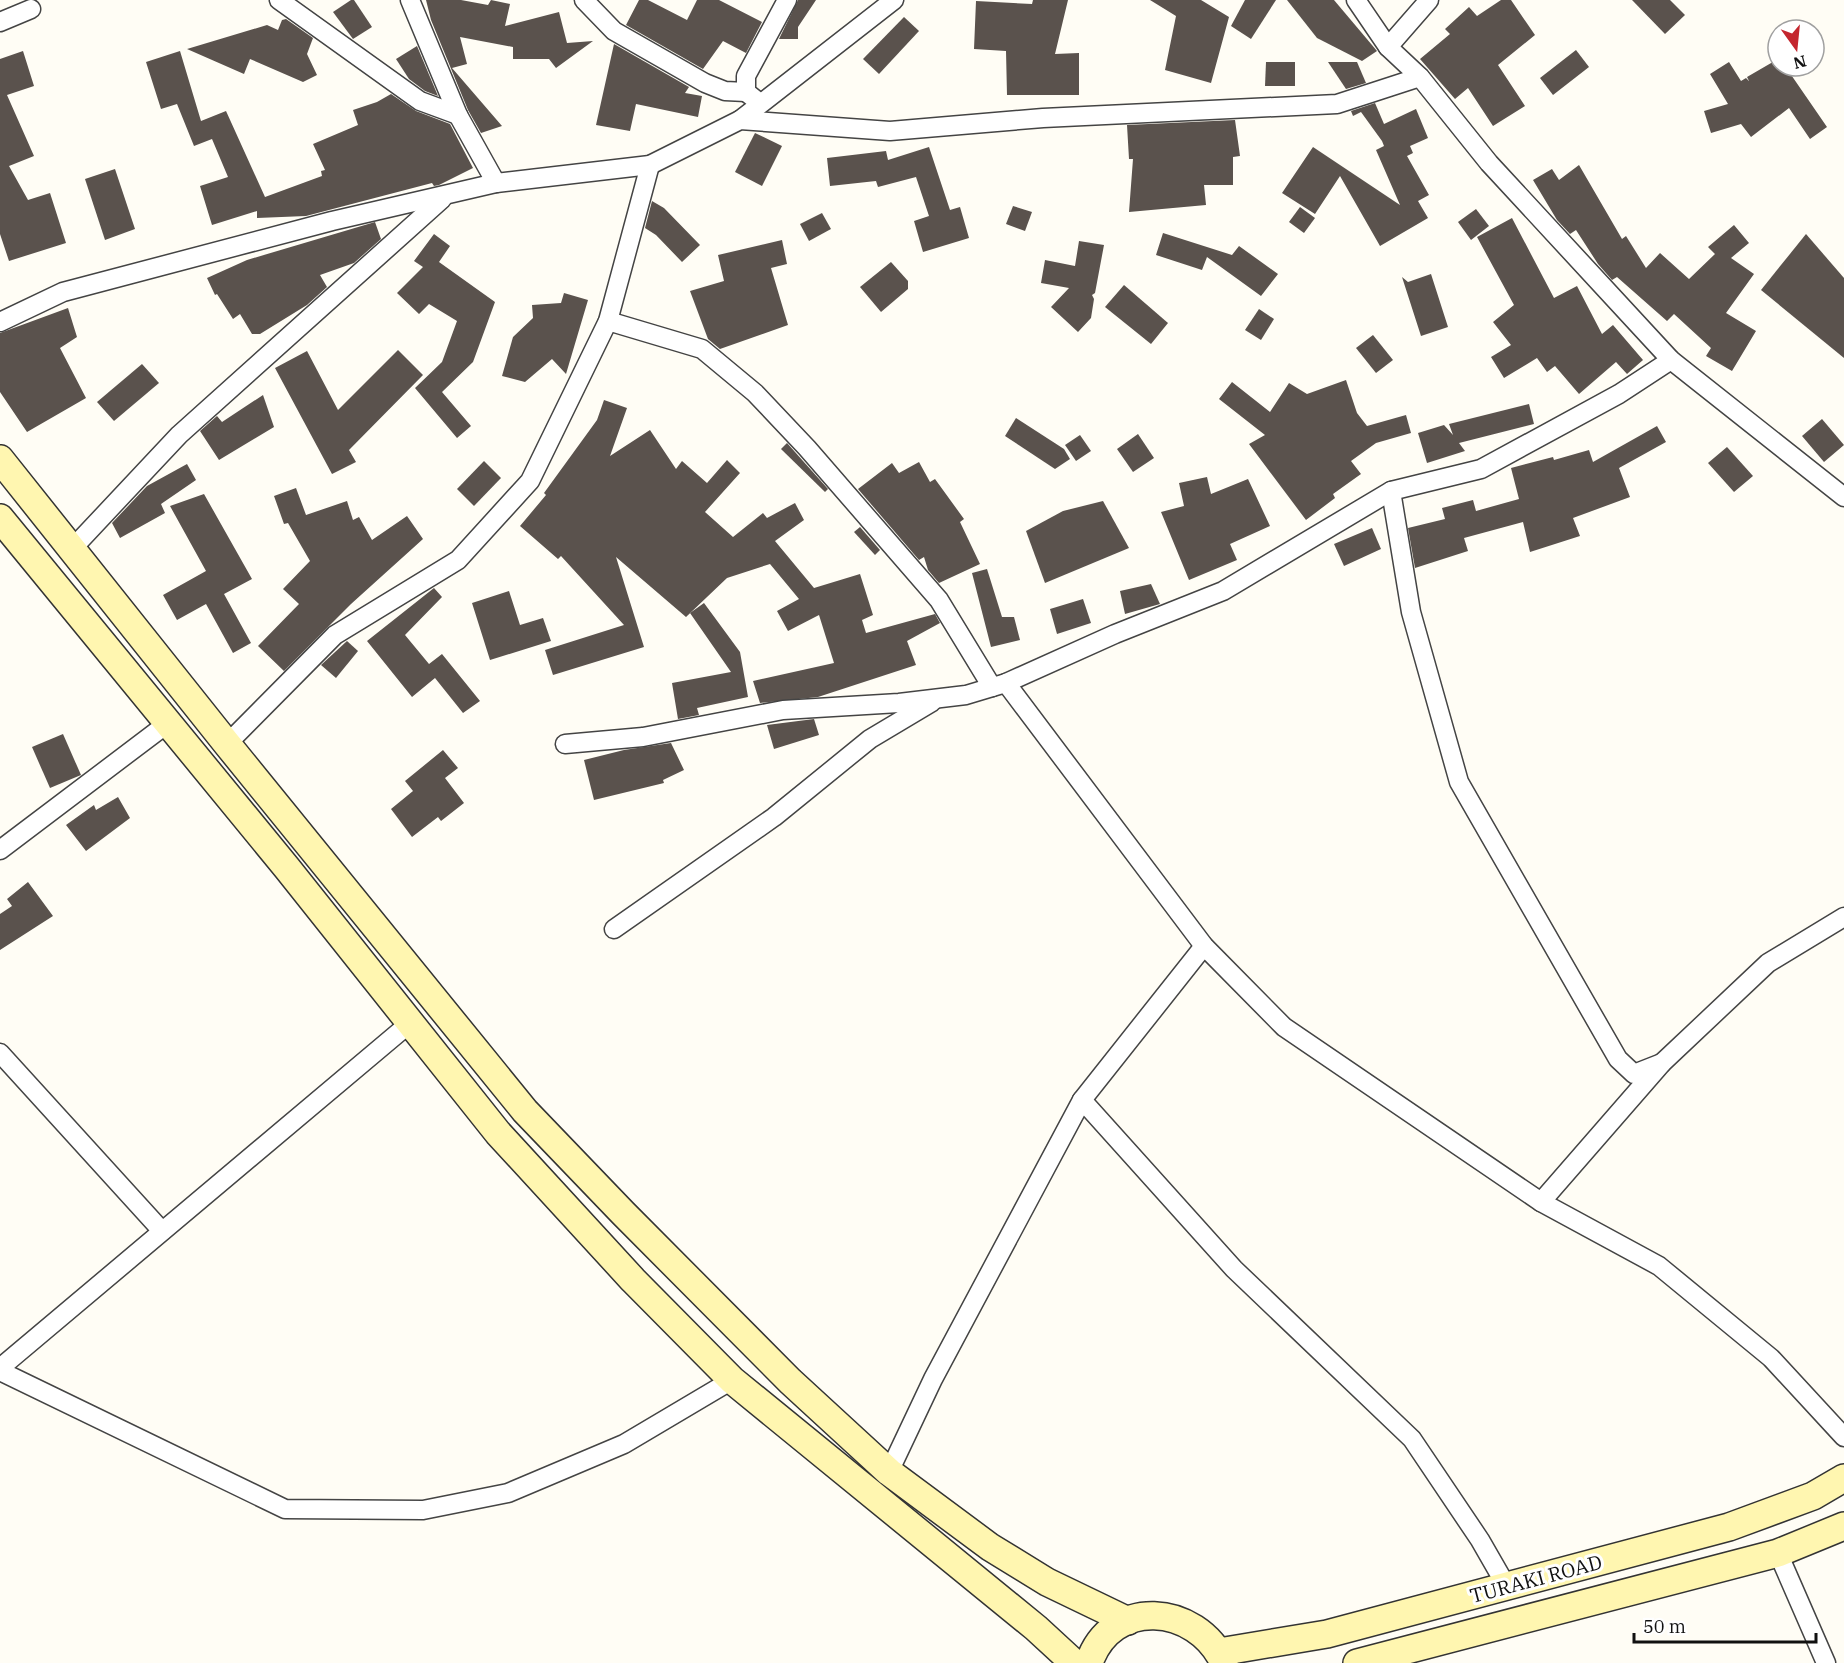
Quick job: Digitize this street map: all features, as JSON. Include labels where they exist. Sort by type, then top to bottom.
[{"type":"street","points":[[279,0],[420,101],[458,114]]},
{"type":"street","points":[[410,0],[458,114],[496,183]]},
{"type":"street","points":[[584,0],[614,31],[685,72],[725,91],[746,92],[762,103]]},
{"type":"street","points":[[746,92],[746,76],[787,0]]},
{"type":"street","points":[[0,322],[63,292],[332,221],[444,197],[496,183],[651,165],[740,120],[894,0]]},
{"type":"street","points":[[1356,0],[1388,47],[1420,77],[1489,163],[1671,360],[1844,497]]},
{"type":"street","points":[[1388,47],[1429,0]]},
{"type":"street","points":[[0,22],[31,9]]},
{"type":"street","points":[[740,120],[890,131],[1044,118],[1337,104],[1420,77]]},
{"type":"street","points":[[227,744],[335,635],[458,560],[530,482],[608,321],[651,165]]},
{"type":"street","points":[[71,550],[178,435],[444,197]]},
{"type":"street","points":[[608,321],[702,349],[755,393],[807,448],[939,600],[999,685],[1204,946],[1284,1027],[1541,1202],[1659,1266],[1771,1358],[1844,1437]]},
{"type":"street","points":[[565,744],[643,737],[783,710],[966,695],[999,685],[1115,634],[1223,591],[1391,491],[1481,469],[1619,394],[1671,360]]},
{"type":"street","points":[[0,459],[227,744],[525,1110],[790,1382],[890,1472],[990,1547],[1047,1582],[1128,1621]]},
{"type":"street","points":[[1391,491],[1411,612],[1459,782],[1618,1059],[1634,1074],[1662,1064]]},
{"type":"street","points":[[0,518],[498,1133],[633,1280],[732,1380],[1036,1628],[1074,1663]]},
{"type":"street","points":[[614,928],[774,817],[870,739],[939,698]]},
{"type":"street","points":[[0,850],[168,723]]},
{"type":"street","points":[[1541,1202],[1662,1064],[1768,963],[1844,916]]},
{"type":"street","points":[[890,1472],[933,1379],[1082,1100],[1204,946]]},
{"type":"street","points":[[410,1023],[0,1370],[285,1509],[423,1509],[508,1493],[624,1444],[732,1380]]},
{"type":"street","points":[[0,1053],[162,1232]]},
{"type":"street","points":[[1082,1100],[1234,1269],[1412,1439],[1480,1540],[1507,1587]]},
{"type":"street","name":"TURAKI ROAD","points":[[1221,1658],[1327,1634],[1729,1527],[1813,1496],[1844,1479]]},
{"type":"street","points":[[1357,1663],[1778,1552],[1844,1526]]},
{"type":"street","points":[[1778,1552],[1826,1663]]},
{"type":"street","points":[[1089,1663],[1100,1642],[1112,1630],[1128,1621],[1144,1616],[1179,1619],[1195,1627],[1209,1638],[1221,1658]]},
{"type":"building","points":[[354,0],[372,27],[353,39],[333,12]]},
{"type":"building","points":[[426,0],[461,0],[488,5],[491,0],[510,4],[505,26],[559,12],[567,43],[593,41],[556,68],[549,59],[513,59],[513,47],[460,37],[467,64],[452,68],[502,126],[481,133],[468,110],[431,20]]},
{"type":"building","points":[[639,0],[648,0],[687,20],[697,0],[719,0],[762,22],[746,53],[723,41],[703,69],[626,25]]},
{"type":"building","points":[[798,0],[816,0],[798,27],[798,39],[779,39]]},
{"type":"building","points":[[1033,0],[1068,0],[1055,54],[1079,53],[1079,95],[1007,95],[1006,51],[974,49],[976,1],[1032,4]]},
{"type":"building","points":[[1150,0],[1201,0],[1229,17],[1211,83],[1165,70],[1176,16]]},
{"type":"building","points":[[1245,0],[1276,0],[1251,39],[1231,26]]},
{"type":"building","points":[[1287,0],[1334,0],[1377,51],[1362,61],[1317,38]]},
{"type":"building","points":[[1501,0],[1511,0],[1535,35],[1498,65],[1525,106],[1493,126],[1468,88],[1455,99],[1420,59],[1450,34],[1445,29],[1469,7],[1477,16]]},
{"type":"building","points":[[1632,0],[1670,0],[1685,15],[1665,34]]},
{"type":"building","points":[[904,17],[919,31],[879,74],[863,59]]},
{"type":"building","points":[[286,19],[313,38],[307,54],[317,75],[303,82],[250,59],[244,74],[187,49],[267,25],[278,30],[282,20]]},
{"type":"building","points":[[614,44],[689,87],[685,93],[702,96],[698,117],[636,104],[630,131],[596,125]]},
{"type":"building","points":[[417,46],[438,96],[425,91],[409,79],[396,59]]},
{"type":"building","points":[[1576,50],[1589,67],[1553,95],[1540,78]]},
{"type":"building","points":[[23,51],[34,86],[7,95],[34,156],[9,166],[28,200],[50,193],[66,243],[9,261],[0,234],[0,59]]},
{"type":"building","points":[[180,51],[201,121],[226,111],[265,197],[322,176],[321,171],[325,170],[313,144],[358,125],[353,110],[377,102],[391,94],[416,111],[450,124],[473,168],[439,185],[434,186],[432,183],[306,216],[257,218],[257,211],[212,225],[200,186],[228,177],[212,139],[194,146],[177,104],[161,109],[146,62]]},
{"type":"building","points":[[1266,62],[1295,62],[1295,86],[1265,86]]},
{"type":"building","points":[[1328,62],[1357,62],[1366,83],[1346,89]]},
{"type":"building","points":[[1729,62],[1741,81],[1746,78],[1749,81],[1747,77],[1766,66],[1766,78],[1793,78],[1827,127],[1810,139],[1789,108],[1751,137],[1741,124],[1711,133],[1704,111],[1728,104],[1710,74]]},
{"type":"building","points":[[1375,103],[1384,124],[1416,109],[1428,138],[1410,146],[1413,153],[1407,156],[1429,195],[1418,201],[1428,218],[1380,246],[1340,176],[1315,214],[1282,193],[1313,147],[1400,205],[1376,150],[1384,146],[1382,141],[1361,112],[1353,116],[1351,111]]},
{"type":"building","points":[[1235,120],[1240,156],[1233,157],[1233,185],[1204,185],[1206,205],[1129,212],[1133,159],[1129,159],[1127,125]]},
{"type":"building","points":[[755,133],[782,146],[762,186],[735,172]]},
{"type":"building","points":[[929,147],[950,210],[960,207],[969,238],[923,252],[914,221],[929,216],[916,177],[878,187],[876,181],[830,186],[827,158],[886,151],[888,160]]},
{"type":"building","points":[[1579,165],[1622,239],[1626,236],[1646,268],[1660,253],[1689,279],[1715,254],[1708,247],[1734,225],[1749,243],[1731,258],[1754,274],[1726,313],[1756,331],[1732,371],[1706,356],[1711,348],[1674,314],[1667,321],[1617,277],[1612,280],[1598,264],[1576,230],[1570,234],[1557,220],[1533,180],[1552,169],[1559,180]]},
{"type":"building","points":[[115,169],[135,229],[105,240],[85,179]]},
{"type":"building","points":[[652,201],[664,208],[700,245],[682,262],[656,235],[645,228]]},
{"type":"building","points":[[1013,206],[1032,212],[1025,231],[1006,224]]},
{"type":"building","points":[[1300,207],[1315,218],[1304,233],[1289,222]]},
{"type":"building","points":[[1476,209],[1489,226],[1471,240],[1458,222]]},
{"type":"building","points":[[822,213],[831,229],[809,241],[800,224]]},
{"type":"building","points":[[1512,218],[1554,298],[1577,286],[1602,334],[1613,325],[1643,360],[1627,374],[1616,362],[1579,394],[1555,366],[1547,372],[1537,358],[1504,378],[1491,357],[1511,345],[1493,322],[1514,305],[1477,237]]},
{"type":"building","points":[[375,222],[381,239],[354,263],[320,275],[327,287],[307,305],[260,334],[252,334],[240,314],[233,319],[217,294],[215,295],[207,278],[247,260]]},
{"type":"building","points":[[1163,233],[1232,255],[1239,246],[1278,274],[1261,296],[1207,257],[1202,270],[1156,255]]},
{"type":"building","points":[[434,234],[450,246],[439,262],[495,302],[473,362],[442,392],[471,426],[457,438],[415,388],[442,362],[457,321],[429,304],[419,314],[397,293],[423,267],[414,261]]},
{"type":"building","points":[[1806,234],[1844,278],[1844,358],[1761,290]]},
{"type":"building","points":[[782,240],[787,264],[771,268],[788,325],[720,349],[708,339],[690,291],[724,281],[718,255]]},
{"type":"building","points":[[1079,241],[1104,245],[1095,293],[1092,295],[1094,299],[1091,318],[1078,332],[1051,307],[1069,288],[1041,283],[1045,260],[1075,266]]},
{"type":"building","points":[[891,262],[908,281],[908,289],[881,312],[860,287]]},
{"type":"building","points":[[1431,274],[1448,327],[1421,336],[1402,277],[1408,282]]},
{"type":"building","points":[[1124,285],[1168,323],[1151,344],[1105,307]]},
{"type":"building","points":[[564,293],[588,300],[566,374],[552,359],[525,382],[502,376],[513,337],[533,318],[532,305],[561,303]]},
{"type":"building","points":[[68,308],[77,337],[60,348],[86,398],[27,432],[0,392],[0,333]]},
{"type":"building","points":[[1259,309],[1274,319],[1261,340],[1245,330]]},
{"type":"building","points":[[1373,335],[1393,360],[1376,373],[1356,348]]},
{"type":"building","points":[[398,350],[423,375],[349,450],[356,462],[332,474],[275,368],[307,351],[338,410]]},
{"type":"building","points":[[142,364],[159,383],[114,421],[97,402]]},
{"type":"building","points":[[1346,380],[1357,413],[1367,426],[1406,415],[1411,433],[1376,443],[1351,461],[1361,474],[1333,494],[1335,498],[1306,520],[1249,444],[1265,435],[1219,399],[1232,382],[1270,412],[1289,383],[1307,394]]},
{"type":"building","points":[[263,395],[274,427],[219,460],[200,431],[217,416],[222,422]]},
{"type":"building","points":[[604,400],[627,408],[610,456],[650,430],[676,469],[682,461],[707,483],[727,460],[740,473],[705,512],[733,537],[763,513],[767,518],[795,503],[804,520],[775,541],[814,588],[860,574],[873,615],[862,620],[866,633],[935,614],[940,623],[907,641],[916,665],[818,697],[760,703],[753,681],[834,663],[819,615],[788,631],[777,611],[799,599],[770,564],[727,578],[686,617],[616,557],[644,647],[553,675],[545,650],[624,625],[561,556],[558,559],[520,526],[546,495],[544,493],[597,420]]},
{"type":"building","points":[[1529,404],[1534,424],[1459,443],[1465,451],[1427,463],[1418,433],[1444,425],[1453,435],[1449,424]]},
{"type":"building","points":[[1016,418],[1064,449],[1070,459],[1055,469],[1005,436]]},
{"type":"building","points":[[1822,419],[1844,445],[1824,462],[1802,436]]},
{"type":"building","points":[[1657,426],[1666,442],[1619,468],[1630,497],[1573,518],[1580,536],[1530,552],[1523,522],[1464,538],[1468,551],[1415,568],[1408,528],[1445,519],[1442,508],[1473,500],[1476,511],[1519,499],[1511,468],[1553,457],[1554,460],[1589,450],[1593,462]]},
{"type":"building","points":[[1138,434],[1154,458],[1133,472],[1117,449]]},
{"type":"building","points":[[1080,435],[1091,451],[1076,461],[1065,445]]},
{"type":"building","points":[[787,443],[828,489],[825,492],[781,449]]},
{"type":"building","points":[[1727,447],[1753,476],[1734,492],[1708,463]]},
{"type":"building","points":[[484,461],[501,478],[474,506],[457,489]]},
{"type":"building","points":[[919,462],[930,482],[935,479],[964,519],[960,522],[980,564],[939,583],[928,570],[924,557],[919,560],[858,489],[892,463],[899,473]]},
{"type":"building","points":[[187,464],[196,480],[161,504],[165,513],[120,538],[112,523],[147,486]]},
{"type":"building","points":[[1207,477],[1211,494],[1248,479],[1270,526],[1230,544],[1237,560],[1189,580],[1161,512],[1184,506],[1179,483]]},
{"type":"building","points":[[296,488],[306,515],[347,501],[353,520],[359,517],[372,540],[407,516],[423,539],[351,604],[284,671],[258,646],[299,604],[283,589],[310,561],[288,523],[284,524],[274,496]]},
{"type":"building","points":[[204,494],[252,579],[224,594],[251,643],[233,653],[206,604],[177,620],[163,595],[206,571],[170,506]]},
{"type":"building","points":[[1103,501],[1129,548],[1045,583],[1026,531],[1063,511]]},
{"type":"building","points":[[860,527],[880,550],[875,555],[854,532]]},
{"type":"building","points":[[1372,528],[1381,549],[1344,566],[1334,544]]},
{"type":"building","points":[[987,569],[1002,617],[1014,617],[1020,640],[991,647],[972,573]]},
{"type":"building","points":[[1151,584],[1160,604],[1125,614],[1120,591]]},
{"type":"building","points":[[434,588],[442,597],[405,635],[429,664],[442,654],[480,701],[463,713],[435,678],[412,697],[367,641]]},
{"type":"building","points":[[509,591],[520,625],[543,618],[551,641],[490,660],[472,603]]},
{"type":"building","points":[[1083,599],[1091,623],[1057,634],[1050,609]]},
{"type":"building","points":[[704,603],[740,652],[748,697],[697,708],[699,715],[678,719],[672,683],[731,672],[690,613]]},
{"type":"building","points":[[347,641],[358,651],[336,678],[321,665]]},
{"type":"building","points":[[814,719],[819,735],[774,749],[767,725]]},
{"type":"building","points":[[63,734],[81,775],[50,788],[32,747]]},
{"type":"building","points":[[671,743],[684,770],[663,780],[664,783],[594,800],[584,760],[624,750]]},
{"type":"building","points":[[443,750],[458,768],[445,778],[464,803],[441,821],[438,817],[412,837],[391,809],[413,791],[405,781]]},
{"type":"building","points":[[118,797],[130,818],[86,851],[66,825],[94,805],[96,810]]},
{"type":"building","points":[[28,882],[53,916],[0,950],[0,914],[12,906],[7,899]]}]
